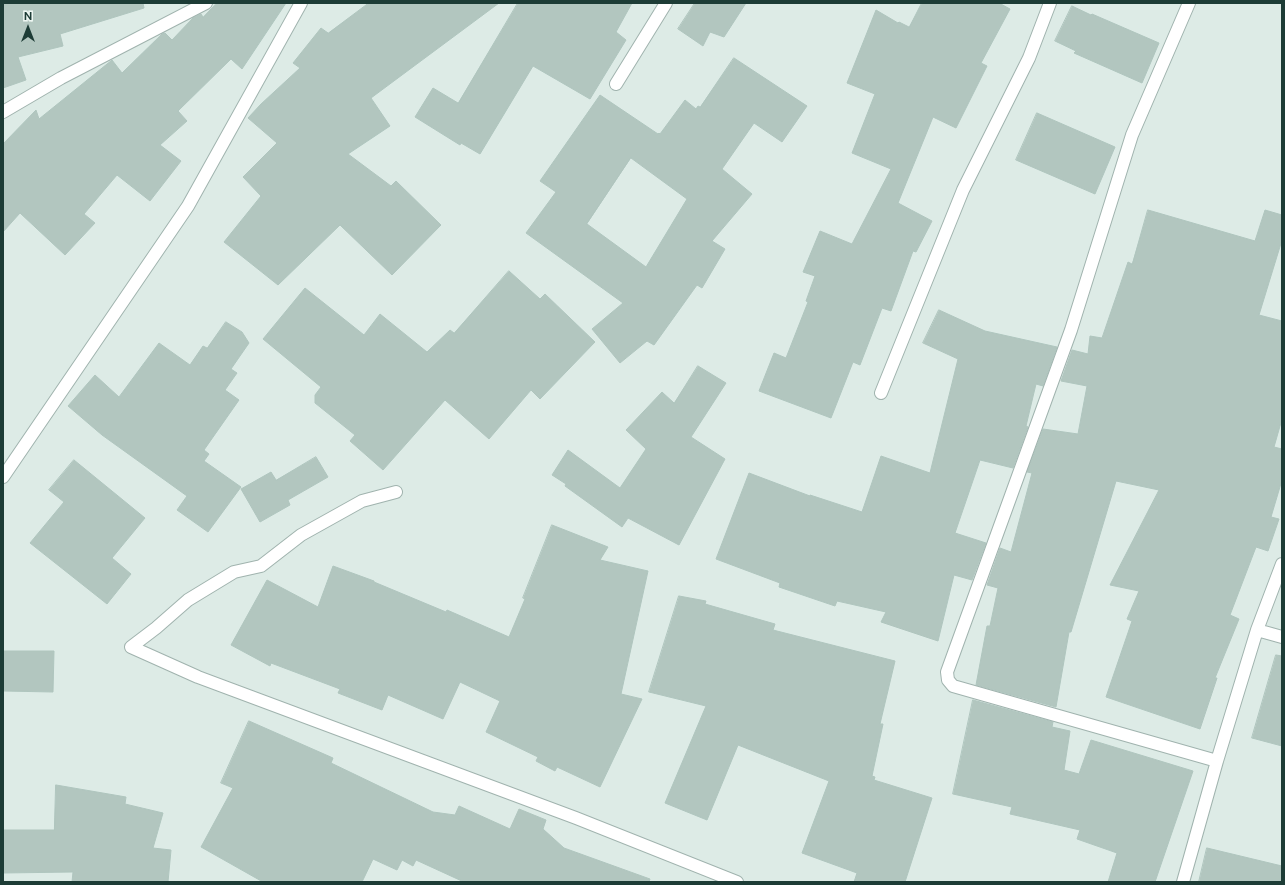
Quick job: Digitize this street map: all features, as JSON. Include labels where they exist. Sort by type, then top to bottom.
[{"type":"street","points":[[3,112],[61,78],[206,3]]},
{"type":"street","points":[[3,477],[188,206],[301,3]]},
{"type":"street","points":[[616,84],[666,3]]},
{"type":"street","points":[[881,393],[963,190],[1029,58],[1050,3]]},
{"type":"street","points":[[1189,3],[1132,135],[1071,330],[947,672],[948,680],[953,686],[1217,761]]},
{"type":"street","points":[[396,492],[362,501],[300,535],[261,566],[234,572],[188,600],[156,628],[131,647],[198,677],[576,818],[737,882]]},
{"type":"street","points":[[1183,882],[1217,761],[1257,630],[1282,564]]},
{"type":"street","points":[[1257,630],[1282,637]]},
{"type":"building","points":[[3,3],[143,3],[144,8],[60,34],[63,46],[18,57],[26,80],[3,88]]},
{"type":"building","points":[[217,3],[286,3],[242,69],[231,59],[178,111],[187,121],[160,145],[181,161],[150,201],[117,175],[84,214],[95,223],[65,255],[20,213],[3,232],[3,144],[36,110],[39,119],[112,60],[122,73],[162,34],[165,33],[172,40],[193,18],[201,14],[203,17]]},
{"type":"building","points":[[369,3],[499,3],[371,98],[390,126],[348,154],[391,186],[396,181],[441,225],[392,275],[340,225],[278,285],[224,242],[261,196],[243,177],[277,143],[248,118],[300,68],[293,63],[321,28],[328,33]]},
{"type":"building","points":[[518,3],[632,3],[616,32],[626,40],[590,99],[533,66],[480,154],[461,143],[460,145],[415,117],[433,88],[458,103]]},
{"type":"building","points":[[695,3],[746,3],[724,37],[710,32],[703,46],[678,29]]},
{"type":"building","points":[[922,3],[999,3],[1010,9],[981,63],[987,66],[956,128],[933,117],[898,203],[932,221],[916,252],[913,251],[891,311],[882,308],[860,365],[853,362],[831,418],[759,391],[774,353],[786,358],[808,302],[806,301],[815,276],[803,272],[820,231],[852,244],[891,169],[852,153],[875,94],[847,83],[876,10],[898,23],[899,22],[909,27]]},
{"type":"building","points":[[1072,6],[1159,43],[1142,83],[1074,53],[1076,51],[1055,41]]},
{"type":"building","points":[[734,58],[807,106],[782,142],[754,123],[722,169],[752,194],[712,241],[725,249],[702,288],[697,285],[654,345],[647,341],[620,363],[592,329],[623,303],[526,233],[556,192],[540,181],[600,95],[658,134],[660,134],[685,100],[696,109],[698,106],[700,107]],"holes":[[[631,158],[687,199],[646,267],[587,224]]]},
{"type":"building","points":[[1037,113],[1115,147],[1095,194],[1016,160]]},
{"type":"building","points":[[1148,210],[1255,241],[1265,210],[1282,215],[1282,240],[1259,315],[1282,321],[1282,419],[1274,447],[1282,449],[1282,480],[1271,517],[1279,519],[1268,551],[1256,547],[1230,615],[1239,619],[1215,678],[1217,678],[1200,729],[1106,697],[1132,621],[1127,619],[1139,591],[1110,585],[1159,490],[1116,481],[1071,632],[1069,632],[1056,707],[976,685],[987,626],[990,626],[998,588],[987,585],[1000,548],[1011,552],[1032,473],[1027,472],[1043,429],[1078,434],[1087,386],[1061,381],[1072,350],[1088,354],[1090,336],[1102,338],[1128,262],[1132,264]]},
{"type":"building","points":[[509,271],[540,299],[545,294],[595,342],[540,399],[531,390],[489,439],[445,400],[383,470],[350,441],[355,435],[315,403],[315,395],[321,387],[263,339],[305,288],[364,335],[380,314],[427,352],[450,330],[454,333]]},
{"type":"building","points":[[939,310],[985,331],[1057,347],[1043,386],[1036,384],[1026,426],[1028,427],[1013,468],[980,460],[955,533],[986,543],[972,580],[954,575],[938,641],[881,622],[886,612],[837,601],[835,606],[779,587],[780,583],[716,559],[749,473],[810,496],[862,512],[881,456],[930,473],[958,359],[923,343]]},
{"type":"building","points":[[226,322],[242,332],[249,343],[231,369],[237,373],[225,390],[239,400],[204,450],[209,454],[204,461],[241,487],[208,532],[177,510],[187,496],[102,435],[68,406],[95,375],[119,397],[159,343],[190,365],[203,346],[207,348]]},
{"type":"building","points":[[698,366],[726,383],[691,437],[725,459],[679,545],[628,518],[622,527],[552,475],[568,450],[620,488],[646,449],[626,430],[662,392],[674,403]]},
{"type":"building","points":[[316,457],[328,477],[288,500],[290,505],[260,522],[241,489],[271,472],[276,480]]},
{"type":"building","points":[[74,460],[145,518],[112,558],[131,574],[107,604],[30,543],[64,502],[49,490]]},
{"type":"building","points":[[552,525],[608,547],[600,560],[648,571],[621,694],[642,699],[600,787],[557,767],[555,771],[536,761],[538,757],[486,732],[500,701],[460,682],[443,719],[388,695],[382,710],[338,693],[340,689],[271,663],[270,666],[231,645],[267,580],[318,607],[333,566],[374,581],[446,612],[447,610],[509,637],[525,599],[523,598]]},
{"type":"building","points":[[679,596],[706,601],[705,604],[775,624],[773,630],[895,661],[880,724],[883,724],[872,776],[875,777],[874,780],[932,798],[905,882],[854,882],[857,873],[802,853],[829,781],[738,745],[707,820],[665,803],[706,706],[649,692]]},
{"type":"building","points":[[3,651],[54,651],[53,692],[3,691]]},
{"type":"building","points":[[1276,655],[1282,656],[1282,746],[1252,738]]},
{"type":"building","points":[[973,700],[1053,722],[1052,727],[1070,731],[1064,770],[1079,774],[1091,740],[1193,771],[1155,882],[1108,882],[1117,853],[1077,839],[1080,830],[1010,814],[1012,807],[953,794]]},
{"type":"building","points":[[249,721],[333,758],[331,763],[433,812],[455,815],[459,806],[510,829],[519,809],[546,820],[543,829],[564,848],[650,879],[649,882],[464,882],[416,860],[413,866],[402,860],[397,870],[373,859],[362,882],[263,882],[201,847],[233,788],[221,783]]},
{"type":"building","points":[[56,785],[126,797],[125,804],[163,813],[153,848],[171,850],[168,882],[72,882],[73,872],[3,873],[3,830],[54,830]]},
{"type":"building","points":[[1207,848],[1282,866],[1282,882],[1199,882]]}]
